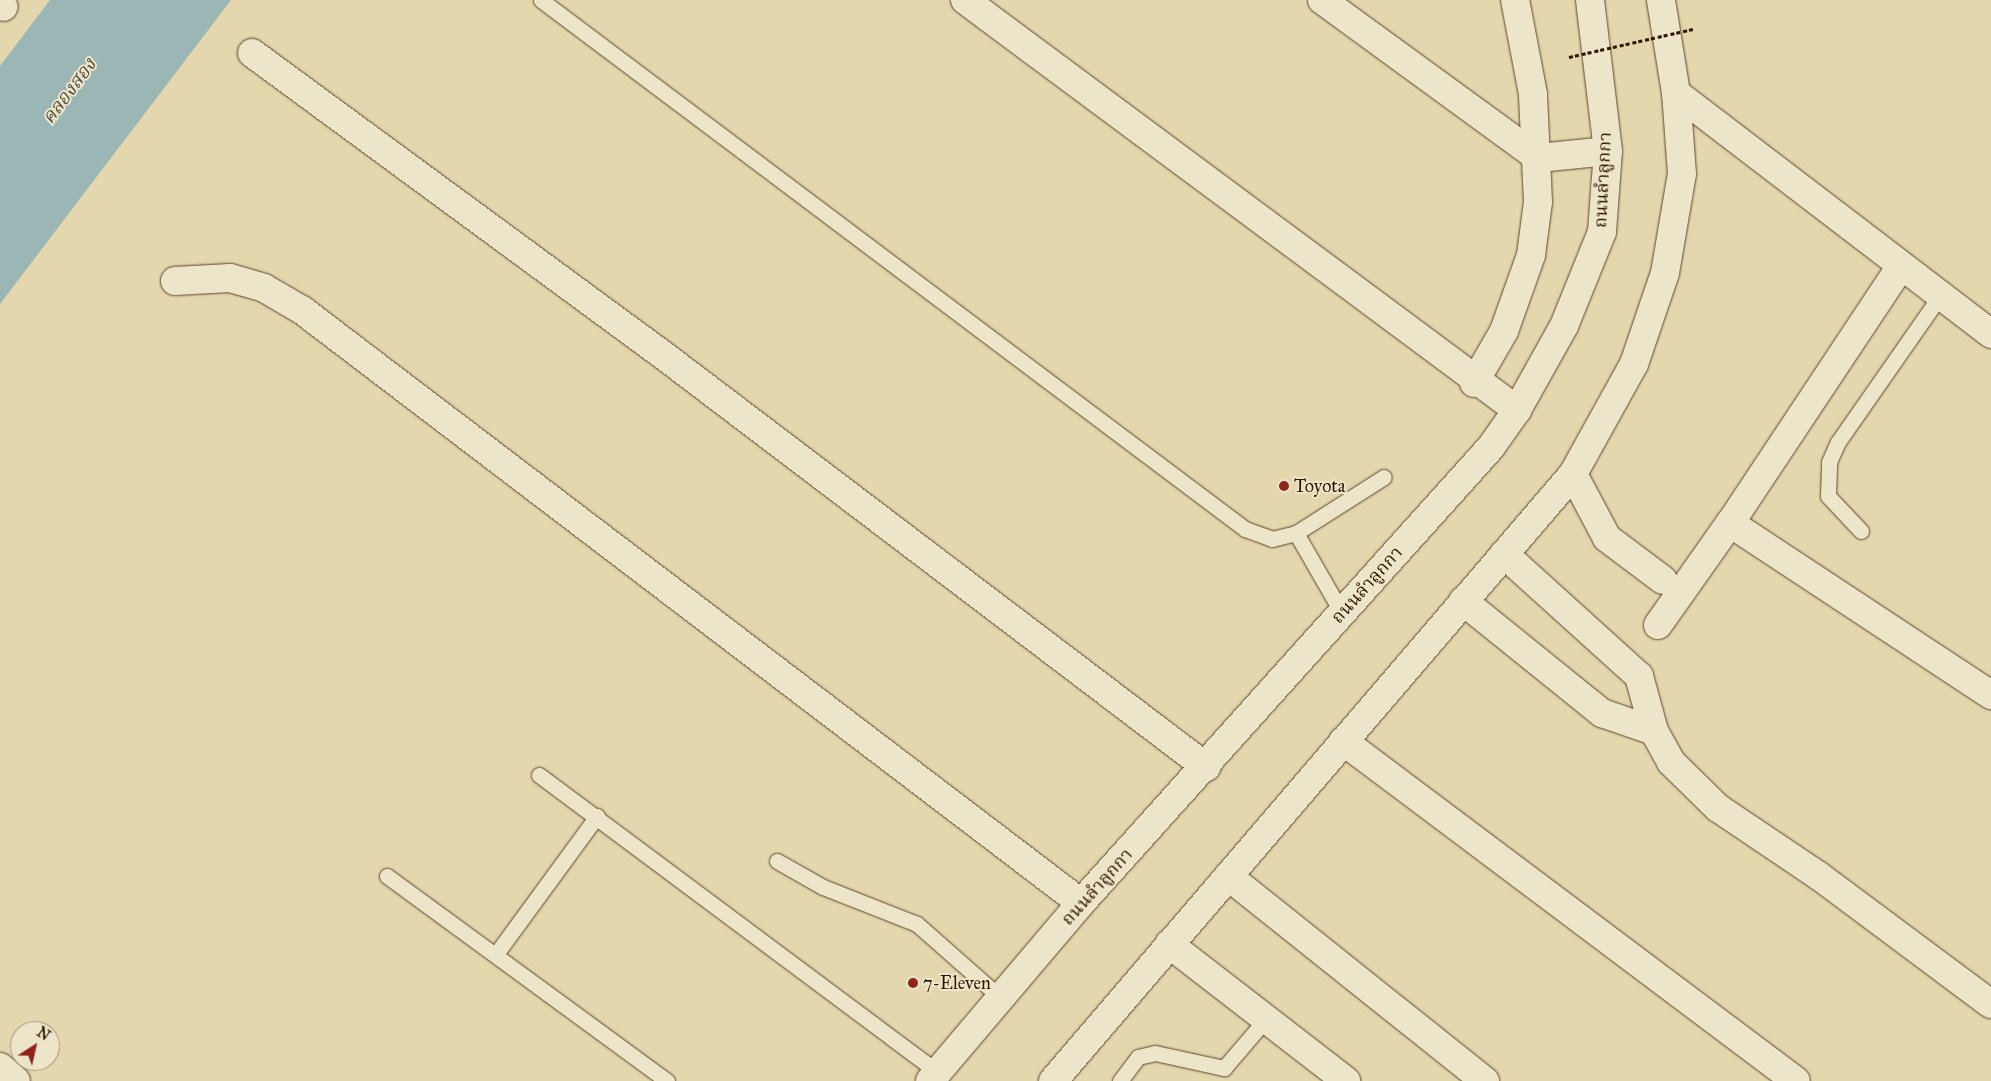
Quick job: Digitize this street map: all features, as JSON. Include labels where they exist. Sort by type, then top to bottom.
[{"type":"street","points":[[965,0],[1474,383],[1517,410]]},
{"type":"street","points":[[1322,0],[1539,158],[1608,151]]},
{"type":"street","points":[[1474,383],[1504,331],[1530,255],[1539,158],[1515,0]]},
{"type":"street","name":"ถนนลำลูกกา","points":[[934,1077],[1081,903],[1206,767],[1492,447],[1517,410],[1564,326],[1602,232],[1608,151],[1590,0]]},
{"type":"street","points":[[1053,1081],[1573,474],[1634,364],[1665,273],[1682,174],[1676,93],[1661,0]]},
{"type":"street","points":[[252,53],[667,358],[1206,767]]},
{"type":"street","points":[[1676,93],[1991,334]]},
{"type":"street","points":[[1658,625],[1730,523],[1901,266]]},
{"type":"street","points":[[175,281],[230,278],[264,288],[302,310],[1081,903]]},
{"type":"street","points":[[1573,474],[1607,538],[1663,580]]},
{"type":"street","points":[[1730,523],[1991,695]]},
{"type":"street","points":[[1504,554],[1639,676],[1654,731],[1671,762],[1718,808],[1819,876],[1991,1004]]},
{"type":"street","points":[[1463,601],[1602,713],[1654,731]]},
{"type":"street","points":[[1343,741],[1796,1081]]},
{"type":"street","points":[[1228,876],[1485,1081]]},
{"type":"street","points":[[1169,944],[1346,1081]]},
{"type":"street","points":[[0,1067],[16,1081]]},
{"type":"lane","points":[[541,0],[1222,515],[1272,539],[1296,533],[1384,477]]},
{"type":"lane","points":[[1861,530],[1828,496],[1829,462],[1940,296]]},
{"type":"lane","points":[[1296,533],[1342,614]]},
{"type":"lane","points":[[539,775],[597,816],[934,1077]]},
{"type":"lane","points":[[496,954],[597,816]]},
{"type":"lane","points":[[777,861],[823,887],[917,924],[1000,998]]},
{"type":"lane","points":[[387,876],[667,1081]]},
{"type":"lane","points":[[1120,1081],[1138,1057],[1155,1053],[1224,1068],[1266,1019]]},
{"type":"path","points":[[1569,57],[1693,29]]},
{"type":"water","name":"คลองสอง","points":[[50,0],[231,0],[0,304],[0,66]]},
{"type":"place","name":"Toyota","points":[[1284,486]]},
{"type":"place","name":"7-Eleven","points":[[913,983]]}]
